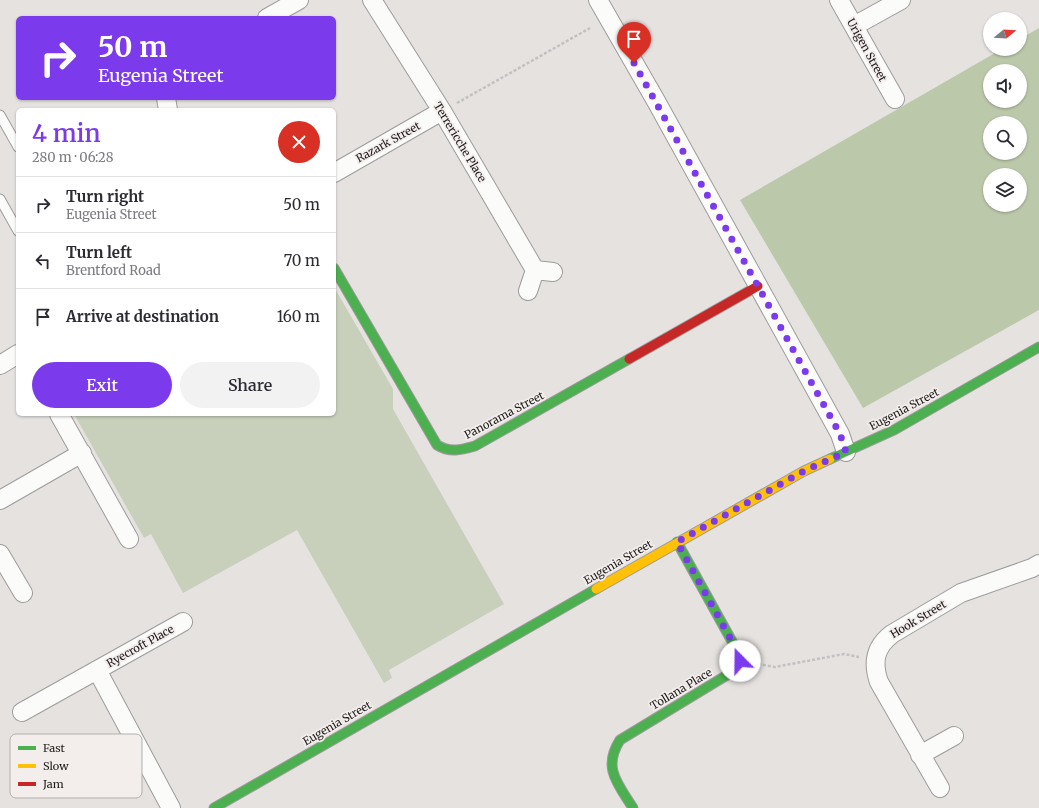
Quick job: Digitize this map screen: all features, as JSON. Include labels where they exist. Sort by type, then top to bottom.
[{"type":"street","points":[[271,16],[299,0]]},
{"type":"street","name":"Terrericche Place","points":[[372,0],[442,111],[535,270]]},
{"type":"street","points":[[598,0],[656,101],[840,434],[846,452]]},
{"type":"street","name":"Urigen Street","points":[[839,0],[894,100]]},
{"type":"street","points":[[854,26],[901,0]]},
{"type":"street","name":"Razark Street","points":[[336,172],[442,111]]},
{"type":"street","points":[[528,292],[535,270],[553,272]]},
{"type":"street","name":"Panorama Street","points":[[336,271],[437,444],[445,450],[459,451],[475,446],[758,286]]},
{"type":"street","name":"Eugenia Street","points":[[214,808],[677,542],[804,471],[894,430],[1039,347]]},
{"type":"street","points":[[0,365],[16,355]]},
{"type":"street","points":[[60,416],[129,539]]},
{"type":"street","points":[[0,500],[82,453]]},
{"type":"street","points":[[677,542],[739,654],[740,661]]},
{"type":"street","points":[[0,554],[23,593]]},
{"type":"street","name":"Hook Street","points":[[876,660],[877,652],[886,639],[961,593],[1032,568],[1039,564]]},
{"type":"street","name":"Ryecroft Place","points":[[22,712],[183,622]]},
{"type":"street","points":[[876,660],[876,671],[879,682],[940,788]]},
{"type":"street","name":"Tollana Place","points":[[633,808],[613,773],[611,760],[614,748],[620,740],[737,669],[740,661]]},
{"type":"street","name":"Ryecroft Place","points":[[97,670],[132,734]]},
{"type":"street","points":[[920,755],[954,736]]},
{"type":"street","name":"Ryecroft Place","points":[[142,753],[172,808]]},
{"type":"lane","points":[[0,116],[16,144]]},
{"type":"lane","points":[[0,199],[16,227]]},
{"type":"path","points":[[442,111],[590,28]]},
{"type":"path","points":[[740,661],[775,667],[844,654],[876,660]]},
{"type":"green space","points":[[1039,28],[1039,310],[863,408],[740,200],[990,56],[1027,56],[1027,35]]},
{"type":"green space","points":[[336,290],[393,389],[393,409],[504,604],[389,670],[392,678],[384,683],[297,530],[183,593],[151,534],[144,538],[75,416],[336,416]]},
{"type":"traffic: fast","points":[[336,271],[437,445],[442,448],[460,450],[475,446],[629,359]]},
{"type":"traffic: fast","points":[[830,459],[894,430],[1039,347]]},
{"type":"traffic: fast","points":[[633,808],[614,776],[612,767],[612,759],[620,740],[737,669],[740,661],[739,654],[677,542]]},
{"type":"traffic: fast","points":[[214,808],[596,589]]},
{"type":"traffic: slow","points":[[596,589],[804,471],[830,459]]},
{"type":"traffic: jam","points":[[629,359],[758,286]]},
{"type":"route","points":[[634,63],[840,434],[846,452],[804,471],[677,542],[739,654],[740,661]]}]
